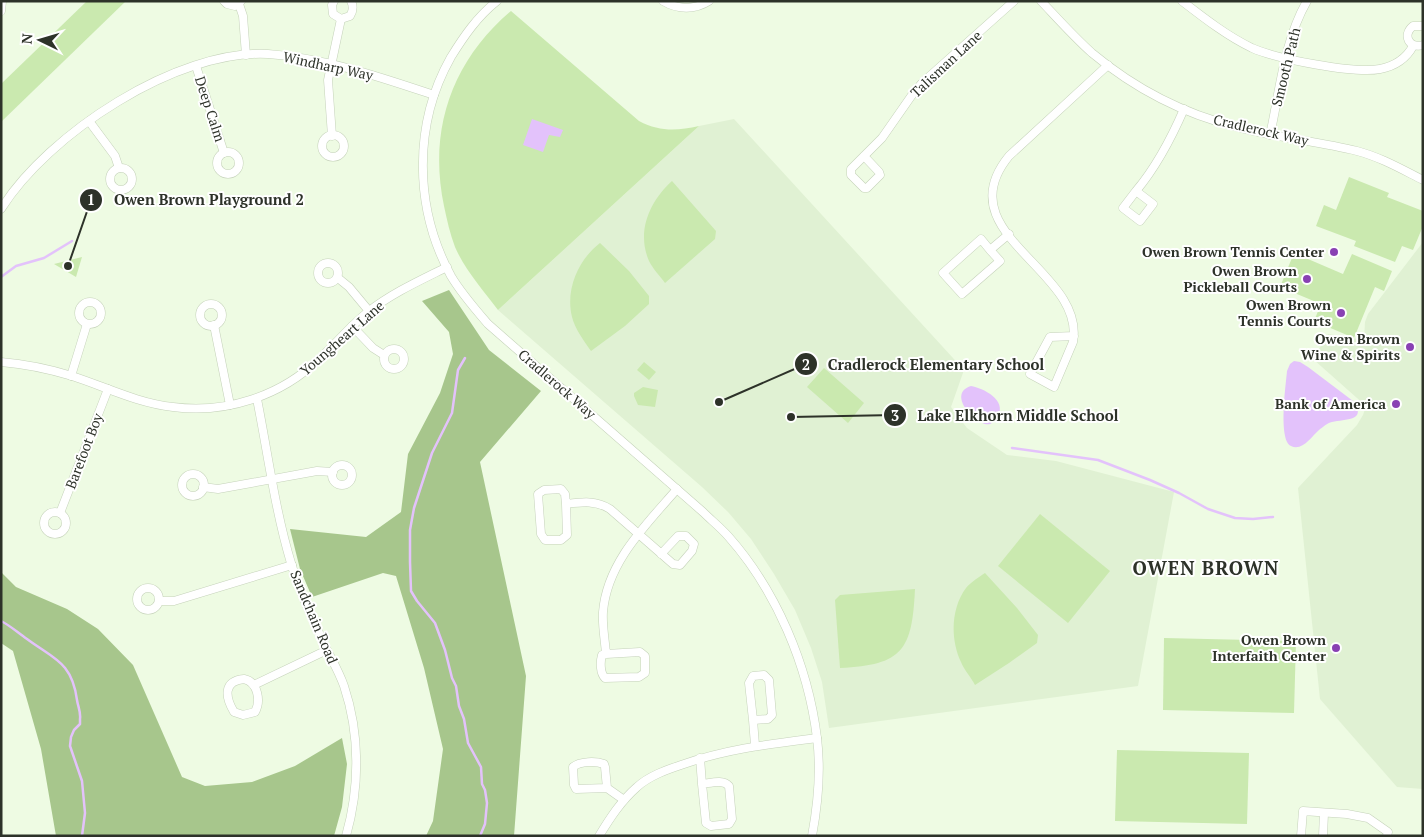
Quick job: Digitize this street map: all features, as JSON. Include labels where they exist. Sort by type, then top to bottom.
[{"type":"street","points":[[1,11],[2,1]]},
{"type":"street","points":[[224,1],[231,6],[240,2],[244,16],[246,55]]},
{"type":"street","points":[[334,1],[332,10],[335,16],[340,19],[350,16],[353,11],[353,5],[350,1]]},
{"type":"street","name":"Cradlerock Way","points":[[496,1],[487,4],[461,40],[448,64],[434,95],[423,147],[424,183],[430,219],[447,267],[466,297],[488,324],[727,534],[756,572],[775,604],[796,652],[810,699],[817,738],[818,770],[812,836]]},
{"type":"street","points":[[663,1],[676,7],[687,8],[696,7],[709,1]]},
{"type":"street","name":"Talisman Lane","points":[[864,156],[882,138],[922,84],[1014,1]]},
{"type":"street","name":"Cradlerock Way","points":[[1041,1],[1077,39],[1108,65],[1142,88],[1184,109],[1231,126],[1357,151],[1384,161],[1423,180]]},
{"type":"street","points":[[1182,1],[1226,33],[1244,43],[1286,58],[1352,70],[1372,70],[1398,63],[1410,53],[1414,46]]},
{"type":"street","name":"Smooth Path","points":[[1270,134],[1286,58],[1296,26],[1307,1]]},
{"type":"street","points":[[332,136],[328,89],[340,19]]},
{"type":"street","points":[[1423,26],[1413,26],[1408,31],[1407,38],[1414,46],[1423,46]]},
{"type":"street","name":"Windharp Way","points":[[1,209],[16,188],[50,153],[119,101],[150,85],[196,66],[227,57],[246,55],[288,56],[366,73],[434,95]]},
{"type":"street","points":[[1074,336],[1050,337],[1030,374],[1054,387],[1071,348],[1074,336],[1073,317],[1066,304],[1000,224],[992,198],[994,181],[1002,164],[1009,156],[1108,65]]},
{"type":"street","name":"Deep Calm","points":[[196,66],[224,153]]},
{"type":"street","points":[[1136,191],[1150,175],[1166,148],[1184,109]]},
{"type":"street","points":[[90,121],[115,156],[119,168]]},
{"type":"street","points":[[990,250],[1009,234]]},
{"type":"street","points":[[981,240],[990,250],[1000,261],[962,294],[943,273],[981,240]]},
{"type":"street","name":"Youngheart Lane","points":[[1,362],[32,366],[71,376],[144,402],[175,408],[207,408],[258,399],[291,381],[311,366],[369,312],[404,289],[447,267]]},
{"type":"street","points":[[338,278],[349,287],[369,312]]},
{"type":"street","points":[[71,376],[87,324]]},
{"type":"street","points":[[214,325],[230,404]]},
{"type":"street","points":[[352,326],[373,348],[384,355]]},
{"type":"street","name":"Barefoot Boy","points":[[60,513],[108,389]]},
{"type":"street","name":"Sandchain Road","points":[[258,399],[284,539],[301,593],[344,685],[355,738],[356,773],[352,814],[346,836]]},
{"type":"street","points":[[203,487],[218,489],[317,471],[332,472]]},
{"type":"street","points":[[561,489],[565,494],[566,504],[567,535],[561,540],[544,540],[541,534],[538,494],[544,490],[561,489]]},
{"type":"street","points":[[606,654],[603,611],[608,589],[618,563],[639,534],[677,489]]},
{"type":"street","points":[[566,504],[585,502],[604,505],[661,554]]},
{"type":"street","points":[[159,601],[174,601],[292,564]]},
{"type":"street","points":[[254,685],[327,650]]},
{"type":"street","points":[[640,652],[645,656],[645,673],[639,676],[605,678],[602,674],[601,660],[602,655],[606,654],[640,652]]},
{"type":"street","points":[[753,720],[768,719],[772,715],[769,680],[764,675],[753,676],[749,683],[754,746]]},
{"type":"street","points":[[239,680],[248,680],[254,685],[259,701],[257,709],[248,715],[237,714],[228,700],[228,688],[233,682],[239,680]]},
{"type":"street","points":[[600,836],[624,800],[637,787],[658,774],[700,758],[754,746],[817,738]]},
{"type":"street","points":[[700,758],[702,784],[706,823],[711,826],[729,824],[732,819],[728,783],[702,784]]},
{"type":"street","points":[[607,788],[604,764],[598,762],[578,764],[573,767],[574,785],[576,788],[607,788],[624,800]]},
{"type":"street","points":[[1301,836],[1303,811],[1368,818],[1388,832],[1387,836]]},
{"type":"street","points":[[1323,836],[1324,813]]},
{"type":"shaded area","points":[[532,119],[563,130],[560,137],[549,135],[543,152],[523,145]]},
{"type":"shaded area","points":[[734,119],[964,370],[951,407],[967,428],[1007,455],[1056,461],[1174,492],[1138,686],[829,728],[822,682],[811,648],[795,610],[751,539],[728,512],[702,487],[498,310],[699,126]]},
{"type":"shaded area","points":[[1423,242],[1423,789],[1397,787],[1320,699],[1298,488],[1357,425],[1366,406],[1313,359],[1328,334],[1364,340],[1365,322],[1368,314]]},
{"type":"shaded area","points":[[1294,361],[1308,367],[1353,401],[1358,412],[1353,418],[1327,424],[1299,447],[1291,446],[1287,442],[1284,423],[1287,371],[1290,364]]},
{"type":"shaded area","points":[[971,386],[982,389],[997,400],[1000,410],[998,416],[990,424],[978,421],[966,410],[962,403],[961,396],[964,390]]},
{"type":"green space","points":[[87,1],[126,1],[1,122],[1,84]]},
{"type":"green space","points":[[511,11],[639,121],[647,125],[669,130],[699,126],[498,310],[469,272],[455,247],[444,206],[439,150],[449,99],[460,75],[473,52]]},
{"type":"green space","points":[[1349,177],[1389,193],[1387,197],[1423,211],[1423,226],[1413,250],[1402,246],[1395,262],[1354,246],[1356,241],[1316,226],[1324,205],[1336,210]]},
{"type":"green space","points":[[672,181],[716,231],[715,239],[665,283],[649,261],[644,239],[647,217],[657,198]]},
{"type":"green space","points":[[600,243],[629,271],[649,296],[649,304],[625,326],[591,351],[573,321],[570,296],[580,266]]},
{"type":"green space","points":[[1294,253],[1343,274],[1352,254],[1392,271],[1384,291],[1375,287],[1354,338],[1314,321],[1321,304],[1280,287]]},
{"type":"green space","points":[[82,257],[76,277],[54,264]]},
{"type":"green space","points":[[449,290],[489,350],[541,391],[480,462],[526,676],[514,836],[426,836],[433,821],[443,749],[424,668],[396,576],[383,573],[312,597],[300,569],[290,529],[366,537],[401,512],[408,454],[440,393],[453,354],[449,332],[422,301]]},
{"type":"green space","points":[[644,362],[656,372],[649,380],[637,370]]},
{"type":"green space","points":[[824,368],[864,403],[848,423],[807,387]]},
{"type":"green space","points":[[643,387],[658,390],[655,407],[638,405],[634,393]]},
{"type":"green space","points":[[1040,514],[1110,571],[1068,623],[998,566]]},
{"type":"green space","points":[[1,572],[16,587],[67,609],[98,629],[133,665],[182,777],[205,786],[252,782],[295,766],[342,738],[347,764],[342,807],[334,836],[56,836],[41,749],[13,651],[1,643]]},
{"type":"green space","points":[[985,573],[1017,608],[1038,635],[1037,643],[975,685],[962,665],[957,653],[954,624],[957,605],[961,596],[968,586]]},
{"type":"green space","points":[[915,589],[911,627],[907,640],[900,650],[891,658],[878,663],[840,668],[835,600],[840,595]]},
{"type":"green space","points":[[1164,638],[1296,641],[1294,713],[1163,710]]},
{"type":"green space","points":[[1117,750],[1249,753],[1247,824],[1115,821]]},
{"type":"waterway","points":[[1,277],[16,266],[44,258],[72,241]]},
{"type":"waterway","points":[[465,358],[458,370],[452,413],[432,453],[414,508],[410,530],[410,562],[411,591],[435,623],[456,686],[468,743],[481,767],[482,784],[487,803],[485,824],[480,836]]},
{"type":"waterway","points":[[1012,448],[1098,460],[1150,480],[1208,509],[1235,518],[1273,517]]},
{"type":"waterway","points":[[1,621],[60,663],[66,669],[75,687],[80,724],[74,730],[70,746],[82,781],[85,813],[82,836]]},
{"type":"place","name":"Owen Brown Tennis Center","points":[[1334,252]]},
{"type":"place","name":"Owen Brown Playground 2","points":[[68,266]]},
{"type":"place","name":"Owen Brown Pickleball Courts","points":[[1307,279]]},
{"type":"place","name":"Owen Brown Tennis Courts","points":[[1341,313]]},
{"type":"place","name":"Owen Brown Wine & Spirits","points":[[1410,347]]},
{"type":"place","name":"Cradlerock Elementary School","points":[[719,402]]},
{"type":"place","name":"Bank of America","points":[[1396,404]]},
{"type":"place","name":"Lake Elkhorn Middle School","points":[[791,417]]},
{"type":"place","name":"Owen Brown Interfaith Center","points":[[1336,648]]},
{"type":"district","name":"OWEN BROWN","points":[[1206,568]]}]
